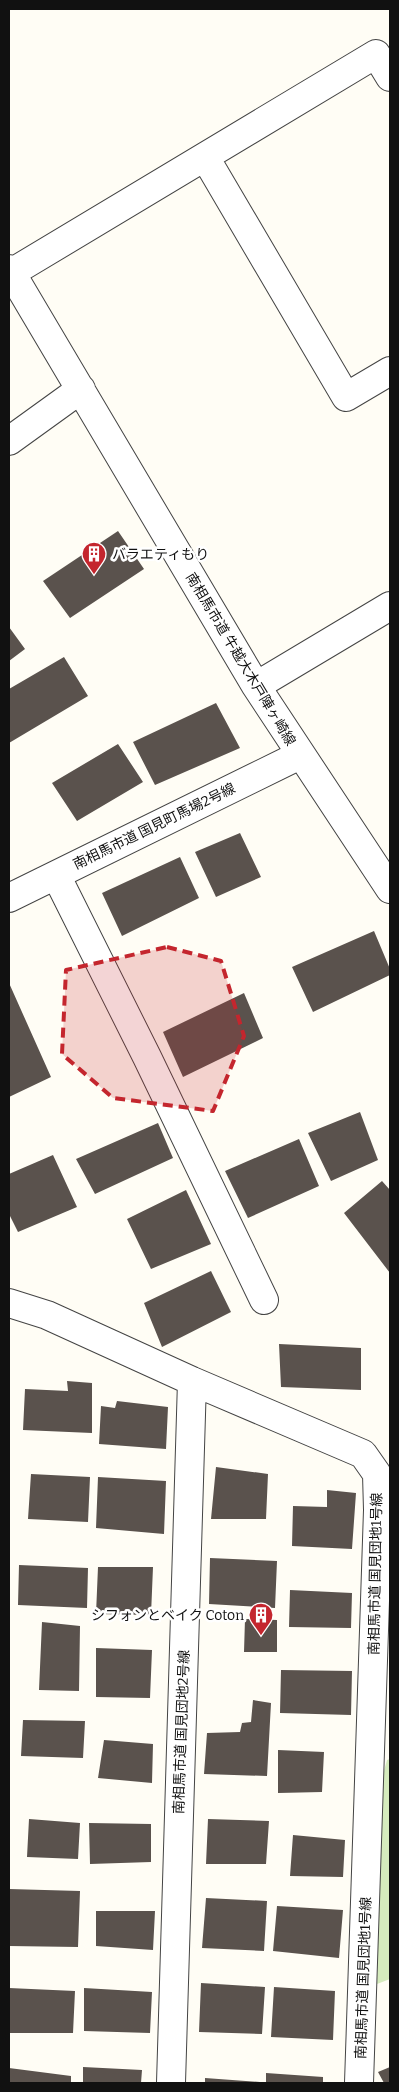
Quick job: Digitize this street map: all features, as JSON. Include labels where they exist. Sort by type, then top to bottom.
[{"type":"street","points":[[10,271],[376,54],[390,77]]},
{"type":"street","points":[[205,157],[346,397],[390,371]]},
{"type":"street","name":"南相馬市道 牛越大木戸陣ヶ崎線","points":[[10,271],[256,686],[390,889]]},
{"type":"street","points":[[9,441],[80,389]]},
{"type":"street","points":[[256,686],[390,606]]},
{"type":"street","name":"南相馬市道 国見町馬場2号線","points":[[9,898],[300,755]]},
{"type":"street","points":[[56,875],[147,1057],[264,1300]]},
{"type":"street","name":"南相馬市道 国見団地1号線","points":[[9,1302],[47,1316],[192,1381],[363,1454],[377,1474],[384,1494],[359,2083]]},
{"type":"street","name":"南相馬市道 国見団地2号線","points":[[171,2083],[192,1381]]},
{"type":"highlighted area","points":[[167,947],[221,961],[244,1036],[213,1111],[113,1098],[62,1054],[66,970]]},
{"type":"green space","points":[[390,1759],[390,1979],[377,1984],[382,1778],[387,1760]]},
{"type":"building","name":"バラエティもり","points":[[118,531],[144,569],[70,618],[43,581]]},
{"type":"building","points":[[9,627],[25,649],[9,661]]},
{"type":"building","points":[[64,657],[88,696],[9,743],[9,689]]},
{"type":"building","points":[[216,703],[240,748],[155,785],[133,742]]},
{"type":"building","points":[[118,744],[143,782],[77,821],[52,783]]},
{"type":"building","points":[[240,833],[261,877],[216,897],[195,852]]},
{"type":"building","points":[[180,857],[199,898],[122,936],[102,893]]},
{"type":"building","points":[[374,931],[390,969],[390,975],[313,1012],[292,967]]},
{"type":"building","points":[[9,983],[51,1077],[9,1097]]},
{"type":"building","points":[[244,993],[263,1038],[183,1077],[163,1032]]},
{"type":"building","points":[[360,1112],[378,1160],[331,1181],[308,1133]]},
{"type":"building","points":[[158,1123],[173,1158],[95,1194],[76,1159]]},
{"type":"building","points":[[299,1139],[319,1186],[248,1218],[225,1171]]},
{"type":"building","points":[[53,1155],[77,1207],[18,1232],[9,1214],[9,1174]]},
{"type":"building","points":[[382,1181],[390,1190],[390,1273],[344,1213]]},
{"type":"building","points":[[186,1190],[211,1244],[151,1269],[127,1219]]},
{"type":"building","points":[[211,1271],[231,1312],[162,1347],[144,1303]]},
{"type":"building","points":[[279,1344],[361,1348],[361,1390],[281,1387]]},
{"type":"building","points":[[67,1381],[92,1383],[92,1433],[23,1430],[25,1389],[68,1391]]},
{"type":"building","points":[[117,1401],[168,1407],[166,1449],[99,1444],[101,1406],[115,1408]]},
{"type":"building","points":[[216,1467],[268,1474],[266,1519],[211,1519]]},
{"type":"building","points":[[31,1474],[90,1477],[88,1522],[28,1519]]},
{"type":"building","points":[[98,1477],[166,1481],[164,1534],[96,1528]]},
{"type":"building","points":[[327,1490],[356,1493],[352,1549],[292,1546],[293,1506],[327,1507]]},
{"type":"building","points":[[210,1558],[277,1561],[275,1608],[209,1604]]},
{"type":"building","points":[[19,1565],[88,1568],[87,1608],[18,1605]]},
{"type":"building","points":[[98,1567],[153,1567],[151,1615],[96,1614]]},
{"type":"building","points":[[290,1590],[352,1593],[351,1628],[289,1627]]},
{"type":"building","name":"シフォンとベイク Coton","points":[[245,1619],[277,1620],[277,1652],[244,1652]]},
{"type":"building","points":[[42,1622],[80,1626],[79,1691],[39,1690]]},
{"type":"building","points":[[96,1648],[152,1650],[150,1698],[96,1697]]},
{"type":"building","points":[[281,1670],[352,1671],[351,1715],[280,1713]]},
{"type":"building","points":[[253,1700],[271,1703],[267,1776],[204,1774],[207,1733],[240,1732],[242,1723],[251,1722]]},
{"type":"building","points":[[23,1720],[85,1721],[83,1758],[21,1756]]},
{"type":"building","points":[[104,1740],[153,1744],[152,1783],[98,1778]]},
{"type":"building","points":[[278,1750],[324,1752],[322,1792],[278,1793]]},
{"type":"building","points":[[29,1819],[80,1823],[78,1859],[27,1857]]},
{"type":"building","points":[[208,1819],[269,1821],[266,1864],[206,1864]]},
{"type":"building","points":[[89,1823],[151,1824],[151,1862],[90,1864]]},
{"type":"building","points":[[293,1835],[345,1840],[343,1877],[290,1876]]},
{"type":"building","points":[[9,1889],[80,1891],[78,1947],[9,1946]]},
{"type":"building","points":[[206,1898],[267,1901],[264,1951],[202,1948]]},
{"type":"building","points":[[277,1906],[343,1910],[339,1958],[273,1951]]},
{"type":"building","points":[[96,1911],[155,1911],[153,1950],[96,1946]]},
{"type":"building","points":[[201,1983],[265,1987],[262,2034],[199,2032]]},
{"type":"building","points":[[274,1987],[335,1991],[333,2040],[271,2037]]},
{"type":"building","points":[[9,1988],[75,1991],[73,2033],[9,2033]]},
{"type":"building","points":[[84,1988],[152,1992],[150,2033],[84,2031]]},
{"type":"building","points":[[83,2067],[142,2070],[141,2083],[83,2083]]},
{"type":"building","points":[[390,2067],[390,2083],[384,2083],[378,2072]]},
{"type":"building","points":[[9,2068],[71,2076],[71,2083],[9,2083]]},
{"type":"building","points":[[266,2073],[323,2077],[323,2083],[266,2083]]},
{"type":"building","points":[[205,2078],[260,2082],[260,2083],[205,2083]]},
{"type":"place","name":"バラエティもり","points":[[94,575]]},
{"type":"place","name":"シフォンとベイク Coton","points":[[261,1636]]}]
